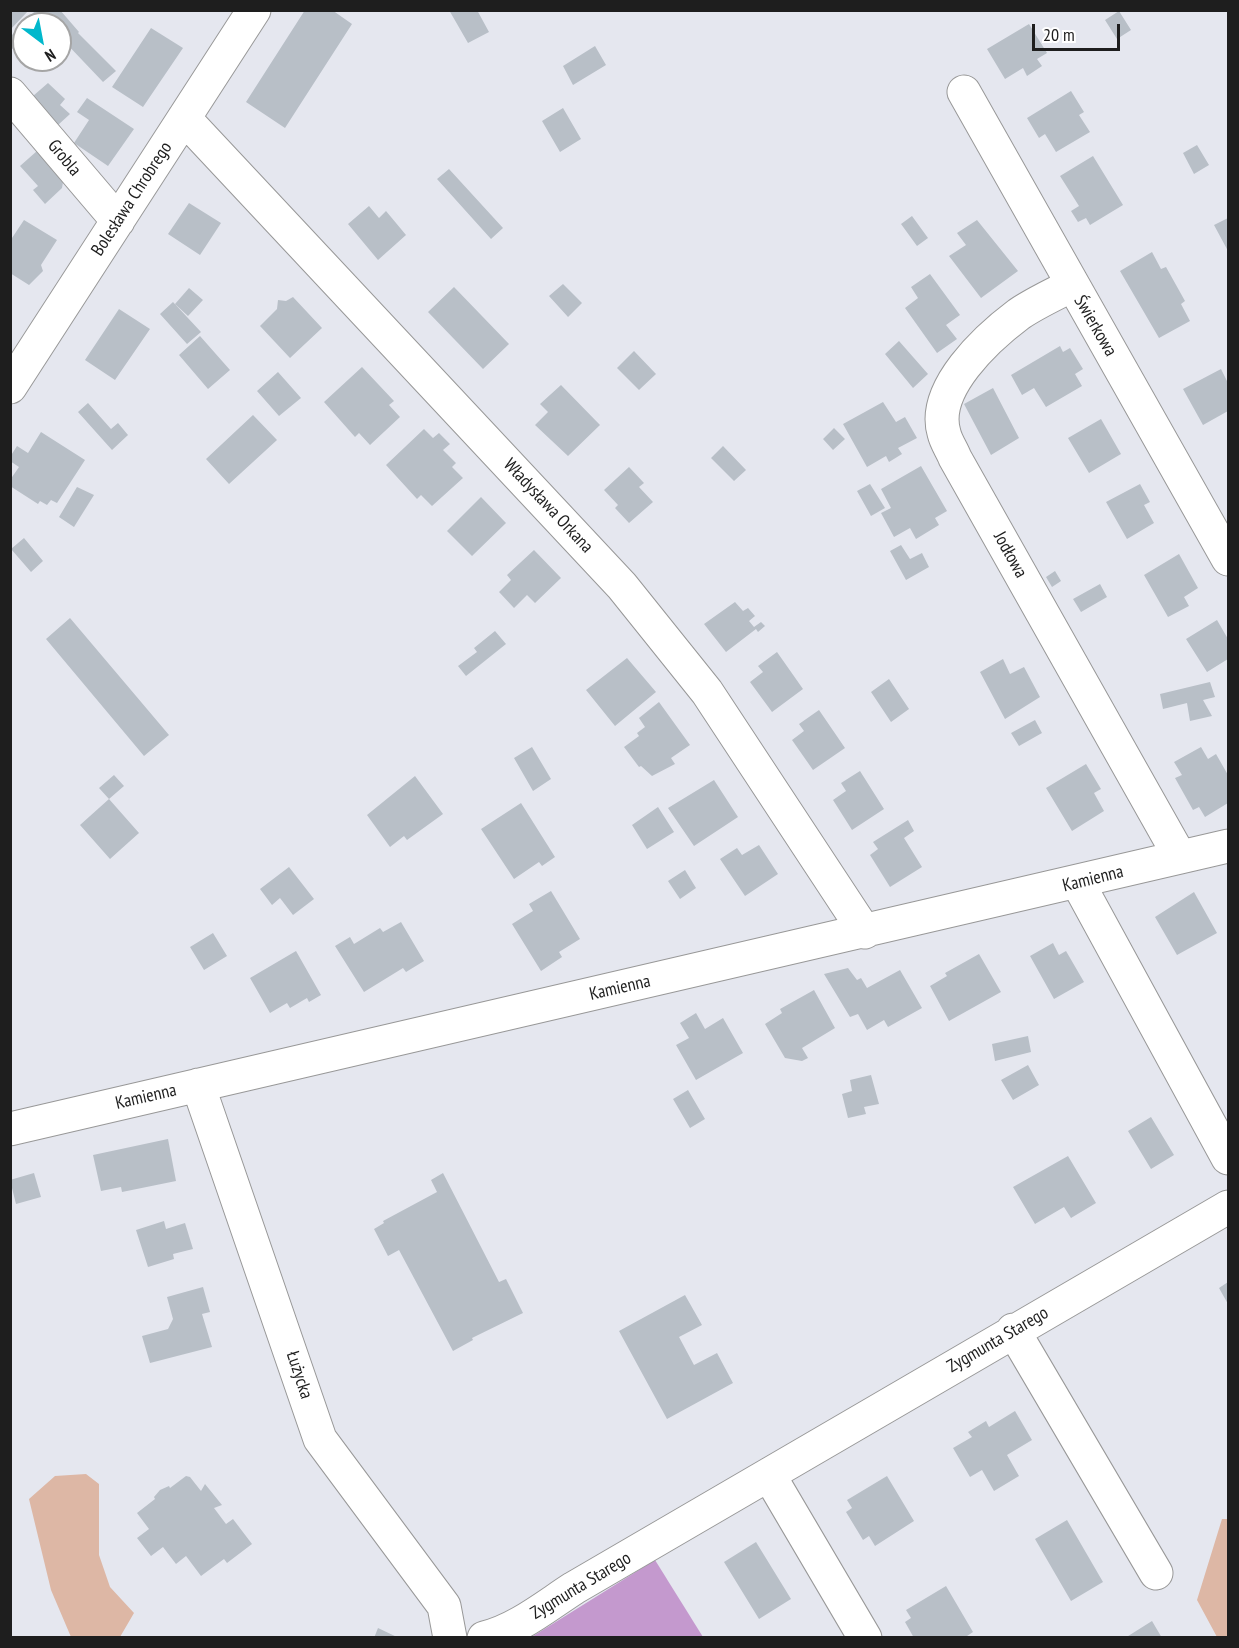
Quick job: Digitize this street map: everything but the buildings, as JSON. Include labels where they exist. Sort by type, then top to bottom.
[{"type":"street","name":"Bolesława Chrobrego","points":[[10,387],[254,10]]},
{"type":"street","name":"Świerkowa","points":[[964,92],[1228,560]]},
{"type":"street","name":"Grobla","points":[[10,94],[118,221]]},
{"type":"street","name":"Władysława Orkana","points":[[184,118],[622,586],[707,692],[865,932]]},
{"type":"street","name":"Jodłowa","points":[[1072,285],[1021,313],[969,361],[953,382],[944,405],[943,432],[955,458],[1180,857]]},
{"type":"street","name":"Kamienna","points":[[10,1129],[1078,883],[1228,846]]},
{"type":"street","points":[[1078,883],[1228,1158]]},
{"type":"street","name":"Łużycka","points":[[198,1085],[320,1439],[444,1606],[450,1638]]},
{"type":"street","name":"Zygmunta Starego","points":[[484,1638],[501,1634],[518,1625],[574,1588],[1013,1330],[1228,1207]]},
{"type":"street","points":[[1013,1330],[1156,1573]]},
{"type":"street","points":[[769,1475],[865,1638]]},
{"type":"shaded area","points":[[86,1474],[99,1484],[99,1555],[110,1587],[134,1613],[120,1637],[71,1637],[51,1590],[29,1499],[55,1476]]},
{"type":"shaded area","points":[[1222,1519],[1228,1519],[1228,1637],[1217,1637],[1197,1600]]},
{"type":"shaded area","points":[[655,1560],[703,1637],[530,1638]]}]
